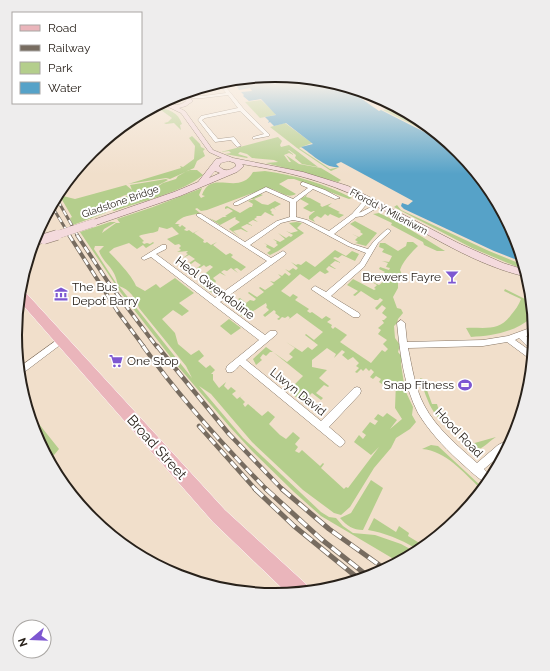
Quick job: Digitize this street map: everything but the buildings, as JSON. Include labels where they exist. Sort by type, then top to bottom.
[{"type":"main road","name":"Broad Street","points":[[25,299],[219,516],[295,588]]},
{"type":"street","points":[[188,111],[211,151],[210,153],[220,171],[232,172],[269,167]]},
{"type":"street","points":[[230,111],[203,117],[200,120],[217,141],[232,138],[239,146]]},
{"type":"street","points":[[243,111],[268,135],[255,138]]},
{"type":"street","points":[[211,151],[238,162],[240,166],[232,172]]},
{"type":"street","points":[[216,166],[222,160],[231,160],[269,167]]},
{"type":"street","name":"Gladstone Bridge","points":[[202,182],[216,166]]},
{"type":"street","name":"Ffordd Y Mileniwm","points":[[269,167],[345,188],[457,247],[504,269],[520,273]]},
{"type":"street","name":"Gladstone Bridge","points":[[41,240],[177,194],[202,182],[232,172]]},
{"type":"street","points":[[303,184],[337,198]]},
{"type":"street","points":[[293,201],[313,187]]},
{"type":"street","points":[[236,204],[266,189],[293,201]]},
{"type":"street","points":[[330,234],[355,215],[368,199]]},
{"type":"street","points":[[293,201],[293,218]]},
{"type":"street","points":[[355,215],[361,214],[379,205]]},
{"type":"street","points":[[199,216],[271,261]]},
{"type":"street","points":[[244,245],[279,222],[293,218],[305,221],[350,245],[369,252]]},
{"type":"street","points":[[326,296],[357,270],[376,242],[388,231]]},
{"type":"street","name":"Heol Gwendoline","points":[[144,258],[164,247]]},
{"type":"street","points":[[215,302],[283,253]]},
{"type":"street","name":"Heol Gwendoline","points":[[151,254],[265,340]]},
{"type":"street","name":"Ffordd Y Mileniwm","points":[[504,269],[509,273],[521,278]]},
{"type":"street","points":[[315,289],[356,315]]},
{"type":"street","name":"Hood Road","points":[[401,323],[412,387],[421,409],[436,430],[485,477]]},
{"type":"street","points":[[404,345],[473,344],[508,339],[528,331]]},
{"type":"street","points":[[230,369],[273,333]]},
{"type":"street","points":[[521,335],[528,342]]},
{"type":"street","points":[[508,339],[527,353]]},
{"type":"street","points":[[24,368],[61,340]]},
{"type":"street","name":"Llwyn David","points":[[241,361],[340,442]]},
{"type":"street","points":[[322,427],[357,391]]},
{"type":"street","name":"Hood Road","points":[[477,470],[502,448]]},
{"type":"green space","points":[[163,111],[171,111],[178,117],[182,124],[180,125],[181,130],[174,123],[164,123],[168,122],[172,118]]},
{"type":"green space","points":[[254,111],[273,111],[276,114],[275,115],[260,118]]},
{"type":"green space","points":[[386,111],[392,111],[406,118],[422,129]]},
{"type":"green space","points":[[285,123],[312,143],[299,148],[330,169],[340,167],[331,171],[297,148],[270,127]]},
{"type":"green space","points":[[192,136],[201,147],[205,149],[203,151],[205,156],[197,161],[194,168],[170,179],[166,178],[128,184],[181,168],[180,166],[183,167],[194,159],[195,146],[189,138]]},
{"type":"green space","points":[[278,137],[282,141],[280,145],[281,147],[289,145],[318,167],[302,164],[295,158],[296,155],[288,150],[294,155],[289,153],[284,155],[289,162],[291,162],[286,155],[299,164],[321,168],[341,180],[338,182],[266,163],[278,162],[274,160],[252,158],[247,154],[240,152],[238,154],[248,157],[225,154],[231,153],[229,151],[221,152]]},
{"type":"green space","points":[[189,170],[197,170],[203,175],[185,187],[161,196],[114,211],[111,209],[119,199],[123,197],[139,194],[140,198],[143,197],[142,194],[151,191],[163,183],[176,179],[178,176]]},
{"type":"green space","points":[[265,171],[321,184],[352,198],[349,199],[294,179],[288,179],[279,184],[296,194],[288,196],[266,188],[207,210],[201,211],[197,208],[195,209],[200,213],[180,219],[175,224],[180,224],[178,225],[180,227],[182,225],[186,228],[184,230],[189,230],[193,233],[199,230],[194,233],[204,240],[203,242],[207,242],[211,245],[217,242],[213,245],[226,255],[230,253],[233,255],[231,257],[246,267],[241,271],[237,268],[234,269],[238,273],[231,268],[227,271],[224,270],[221,272],[226,276],[220,273],[213,278],[216,281],[215,283],[210,280],[201,284],[210,291],[215,290],[219,293],[211,292],[199,283],[200,278],[213,267],[210,265],[206,267],[204,265],[198,269],[197,268],[201,265],[195,261],[191,264],[189,263],[195,259],[189,255],[183,258],[188,254],[186,253],[188,251],[177,252],[181,250],[179,248],[181,246],[179,244],[175,245],[167,239],[179,234],[172,227],[167,229],[159,227],[158,231],[139,236],[144,241],[142,242],[144,244],[154,243],[146,248],[143,245],[137,249],[129,243],[114,248],[109,252],[128,273],[136,286],[145,291],[156,284],[160,288],[175,278],[194,293],[179,303],[189,311],[182,316],[173,310],[162,319],[175,333],[178,344],[191,355],[199,350],[204,356],[198,361],[206,368],[210,365],[215,370],[211,374],[213,374],[213,380],[219,388],[226,382],[224,386],[228,390],[231,387],[236,391],[232,394],[237,399],[244,394],[240,397],[245,402],[243,404],[245,407],[248,404],[262,416],[268,411],[275,417],[269,424],[280,435],[286,439],[293,432],[300,438],[295,444],[298,447],[295,451],[299,453],[302,450],[320,466],[323,463],[324,464],[321,468],[344,489],[346,487],[348,488],[379,447],[371,455],[354,442],[359,435],[363,439],[366,435],[362,432],[370,422],[375,425],[378,421],[374,419],[378,414],[383,417],[387,413],[397,420],[390,429],[402,419],[395,408],[396,382],[389,389],[379,382],[381,379],[376,376],[373,379],[370,377],[374,372],[371,369],[369,371],[366,368],[363,371],[361,369],[357,373],[355,372],[359,368],[356,366],[359,363],[353,357],[348,360],[342,355],[345,352],[342,350],[334,358],[336,354],[327,348],[312,360],[312,367],[327,370],[319,378],[329,386],[324,385],[316,393],[323,398],[321,400],[312,393],[304,401],[301,401],[288,391],[303,376],[273,352],[287,362],[293,357],[289,354],[295,348],[286,342],[302,352],[308,347],[312,350],[318,345],[305,335],[306,334],[314,340],[323,332],[297,313],[288,320],[290,318],[288,316],[285,318],[282,317],[279,320],[277,319],[280,317],[274,310],[265,317],[263,315],[269,310],[266,307],[266,303],[244,317],[240,315],[245,311],[242,308],[246,305],[238,299],[240,298],[246,303],[250,300],[254,301],[256,299],[248,293],[249,292],[257,297],[264,292],[259,288],[260,287],[265,290],[274,284],[270,281],[274,282],[281,277],[278,274],[282,276],[285,273],[289,276],[291,274],[285,269],[289,271],[293,268],[296,270],[298,268],[291,262],[296,265],[301,265],[306,261],[315,267],[335,250],[346,256],[352,251],[359,254],[355,261],[342,255],[338,258],[335,257],[333,258],[341,263],[335,261],[330,265],[336,269],[329,266],[326,269],[329,272],[325,274],[320,271],[309,280],[300,274],[281,291],[290,297],[293,294],[298,297],[295,300],[309,309],[307,311],[310,313],[312,312],[322,319],[326,316],[331,319],[327,322],[332,325],[331,327],[333,329],[335,327],[347,335],[340,342],[371,363],[382,350],[385,352],[388,349],[383,344],[387,340],[378,334],[381,330],[378,328],[384,323],[382,320],[387,317],[382,313],[386,308],[382,305],[377,310],[375,308],[383,300],[380,298],[375,300],[361,291],[355,296],[353,295],[358,291],[347,285],[353,279],[374,290],[376,289],[374,288],[377,285],[368,280],[379,285],[384,281],[374,275],[379,277],[385,272],[379,269],[380,267],[389,270],[390,268],[386,267],[388,263],[382,261],[389,262],[392,256],[382,252],[384,249],[379,247],[380,243],[385,243],[398,251],[406,246],[407,242],[413,242],[418,246],[401,267],[400,270],[404,279],[398,280],[398,288],[393,297],[397,308],[401,309],[403,313],[394,326],[395,338],[400,345],[398,352],[402,357],[401,364],[405,390],[413,407],[412,415],[416,422],[410,429],[396,438],[391,448],[374,468],[350,507],[341,515],[334,513],[303,490],[252,442],[211,394],[199,386],[243,438],[321,512],[329,517],[336,518],[343,526],[353,533],[375,535],[401,544],[411,549],[393,559],[321,516],[252,451],[176,364],[121,293],[80,232],[110,222],[116,222],[104,229],[102,233],[116,223],[120,223],[117,219],[202,188],[199,195],[201,198],[205,196],[202,195],[206,187],[218,182],[233,183],[247,179],[253,172]],"holes":[[[95,246],[104,246],[99,251],[117,279],[118,286],[94,249]],[[119,286],[132,294],[139,308],[186,366],[192,378]]]},
{"type":"green space","points":[[166,179],[168,180],[149,190],[125,195],[114,200],[109,210],[105,213],[73,225],[70,218],[72,217],[62,200],[64,196],[75,199],[126,185],[132,190],[130,185]]},
{"type":"green space","points":[[260,194],[263,195],[250,199],[249,197]]},
{"type":"green space","points":[[307,195],[306,197],[321,204],[320,205],[322,207],[332,203],[328,206],[344,215],[339,218],[330,214],[328,216],[325,214],[321,218],[317,216],[313,219],[315,222],[309,219],[309,216],[315,211],[311,212],[303,208],[309,204],[300,199]]},
{"type":"green space","points":[[254,199],[262,204],[268,205],[275,201],[281,204],[274,208],[276,210],[273,208],[270,210],[274,215],[273,216],[265,212],[261,216],[256,216],[257,217],[254,219],[258,222],[253,220],[248,223],[253,226],[247,224],[241,227],[248,232],[241,229],[233,231],[240,237],[229,229],[240,222],[235,219],[235,217],[220,225],[209,218],[216,221],[223,217],[227,217],[225,216],[233,211],[228,208],[225,209],[227,206],[240,213],[252,207],[253,204],[248,201]]},
{"type":"green space","points":[[397,205],[401,210],[517,262],[518,267],[472,248],[394,207]]},
{"type":"green space","points":[[379,213],[398,222],[445,251],[437,251],[424,245],[423,242],[391,225],[392,223],[373,214]]},
{"type":"green space","points":[[355,221],[377,233],[366,246],[355,243],[358,242],[355,240],[358,237],[352,234],[359,237],[363,234],[350,224]]},
{"type":"green space","points":[[289,223],[302,223],[297,228],[304,233],[278,251],[270,255],[267,253],[271,250],[266,247],[267,245],[264,243],[274,248],[278,245],[273,239],[280,242],[285,239],[278,233],[286,238],[289,236],[291,237],[293,235],[286,231],[291,233],[298,231]]},
{"type":"green space","points":[[505,289],[525,299],[527,321],[511,330],[487,336],[471,337],[466,328],[491,328],[502,324],[515,309],[521,299],[504,291]]},
{"type":"green space","points":[[229,319],[241,328],[231,335],[220,326]]},
{"type":"green space","points":[[266,347],[273,352],[270,352],[266,356],[263,354],[260,358],[262,360],[256,365],[253,359]]},
{"type":"green space","points":[[420,378],[423,379],[432,404],[437,404],[447,426],[433,411]]},
{"type":"green space","points":[[37,421],[59,449],[54,455],[52,455],[48,447]]},
{"type":"green space","points":[[496,437],[480,449],[473,449],[464,441],[471,444]]},
{"type":"green space","points":[[431,445],[438,446],[479,485],[478,486],[461,469],[446,458],[431,451],[422,449]]},
{"type":"green space","points":[[371,480],[383,488],[363,530],[359,530],[348,525],[340,518],[351,513]]},
{"type":"green space","points":[[374,518],[396,532],[399,526],[409,533],[408,536],[420,543],[414,547],[392,537],[368,530]]},
{"type":"water","points":[[273,111],[384,111],[427,133],[442,145],[476,181],[502,224],[516,260],[494,251],[404,209],[401,206],[402,203],[408,205],[413,201],[341,162],[336,164],[339,167],[334,167],[329,166],[319,160],[301,147],[313,144],[286,123],[274,126],[270,122],[268,123],[269,121],[265,117],[276,115]]},
{"type":"railway","points":[[59,204],[78,236]]},
{"type":"railway","points":[[55,211],[70,236]]},
{"type":"railway","points":[[69,235],[118,312],[144,347]]},
{"type":"railway","points":[[77,235],[108,282],[157,347]]},
{"type":"railway","points":[[143,346],[202,421],[266,489]]},
{"type":"railway","points":[[157,346],[229,434],[282,489]]},
{"type":"railway","points":[[199,426],[256,490]]},
{"type":"railway","points":[[266,489],[321,539],[363,572]]},
{"type":"railway","points":[[282,489],[329,529],[380,565]]},
{"type":"railway","points":[[256,490],[294,526],[355,575]]},
{"type":"place","name":"Brewers Fayre","points":[[452,277]]},
{"type":"place","name":"The Bus Depot Barry","points":[[61,294]]},
{"type":"place","name":"One Stop","points":[[116,361]]},
{"type":"place","name":"Snap Fitness","points":[[465,385]]}]
